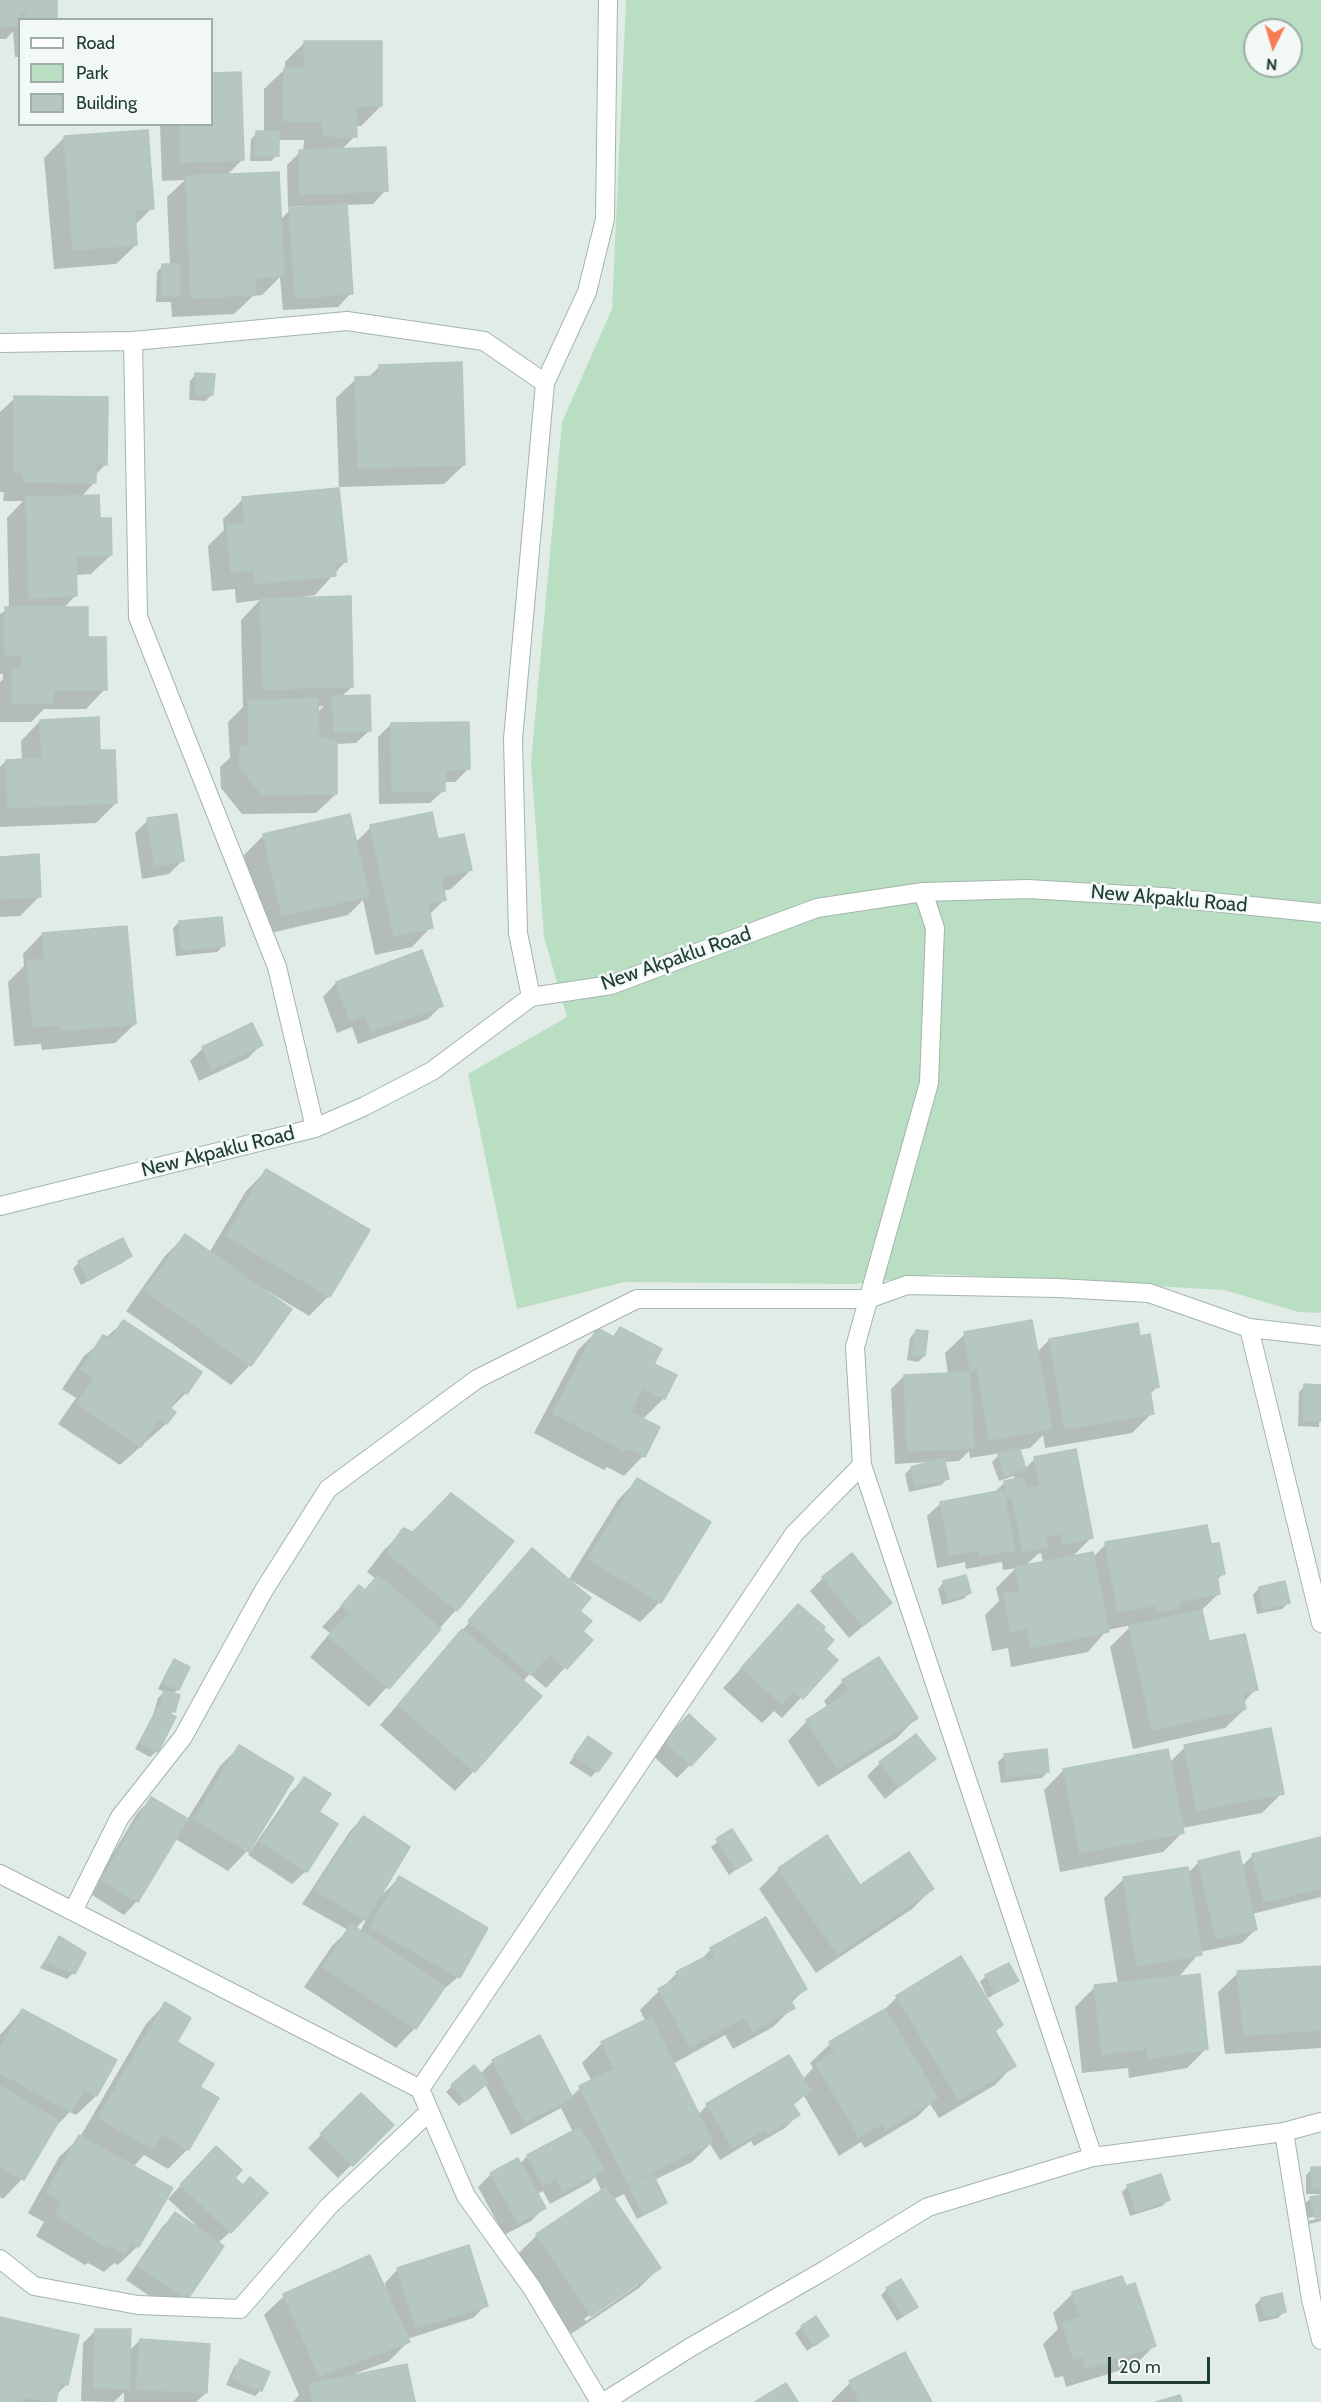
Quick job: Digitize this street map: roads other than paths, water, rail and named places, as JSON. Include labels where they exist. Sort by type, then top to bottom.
[{"type":"street","points":[[531,998],[518,933],[513,739],[545,383],[587,292],[605,219],[608,0]]},
{"type":"street","points":[[0,343],[133,341],[347,321],[484,341],[545,383]]},
{"type":"street","points":[[133,341],[138,617],[277,967],[315,1128]]},
{"type":"street","name":"New Akpaklu Road","points":[[0,1206],[315,1128],[365,1106],[432,1071],[531,998],[611,985],[817,908],[923,892],[1028,889],[1163,897],[1321,913]]},
{"type":"street","points":[[923,892],[935,928],[929,1083],[855,1347],[862,1465],[951,1725],[1093,2157]]},
{"type":"street","points":[[73,1911],[120,1817],[183,1737],[264,1590],[328,1489],[477,1379],[637,1299],[868,1299],[907,1285],[1034,1287],[1149,1293],[1249,1328],[1321,1335]]},
{"type":"street","points":[[1249,1328],[1321,1623]]},
{"type":"street","points":[[420,2089],[794,1534],[862,1465]]},
{"type":"street","points":[[0,1874],[420,2089],[466,2196],[532,2288],[602,2402],[928,2207],[1093,2157],[1284,2132],[1321,2122]]},
{"type":"street","points":[[0,2259],[34,2286],[138,2305],[240,2309],[329,2206],[429,2112]]},
{"type":"street","points":[[1284,2132],[1311,2299],[1321,2340]]}]
